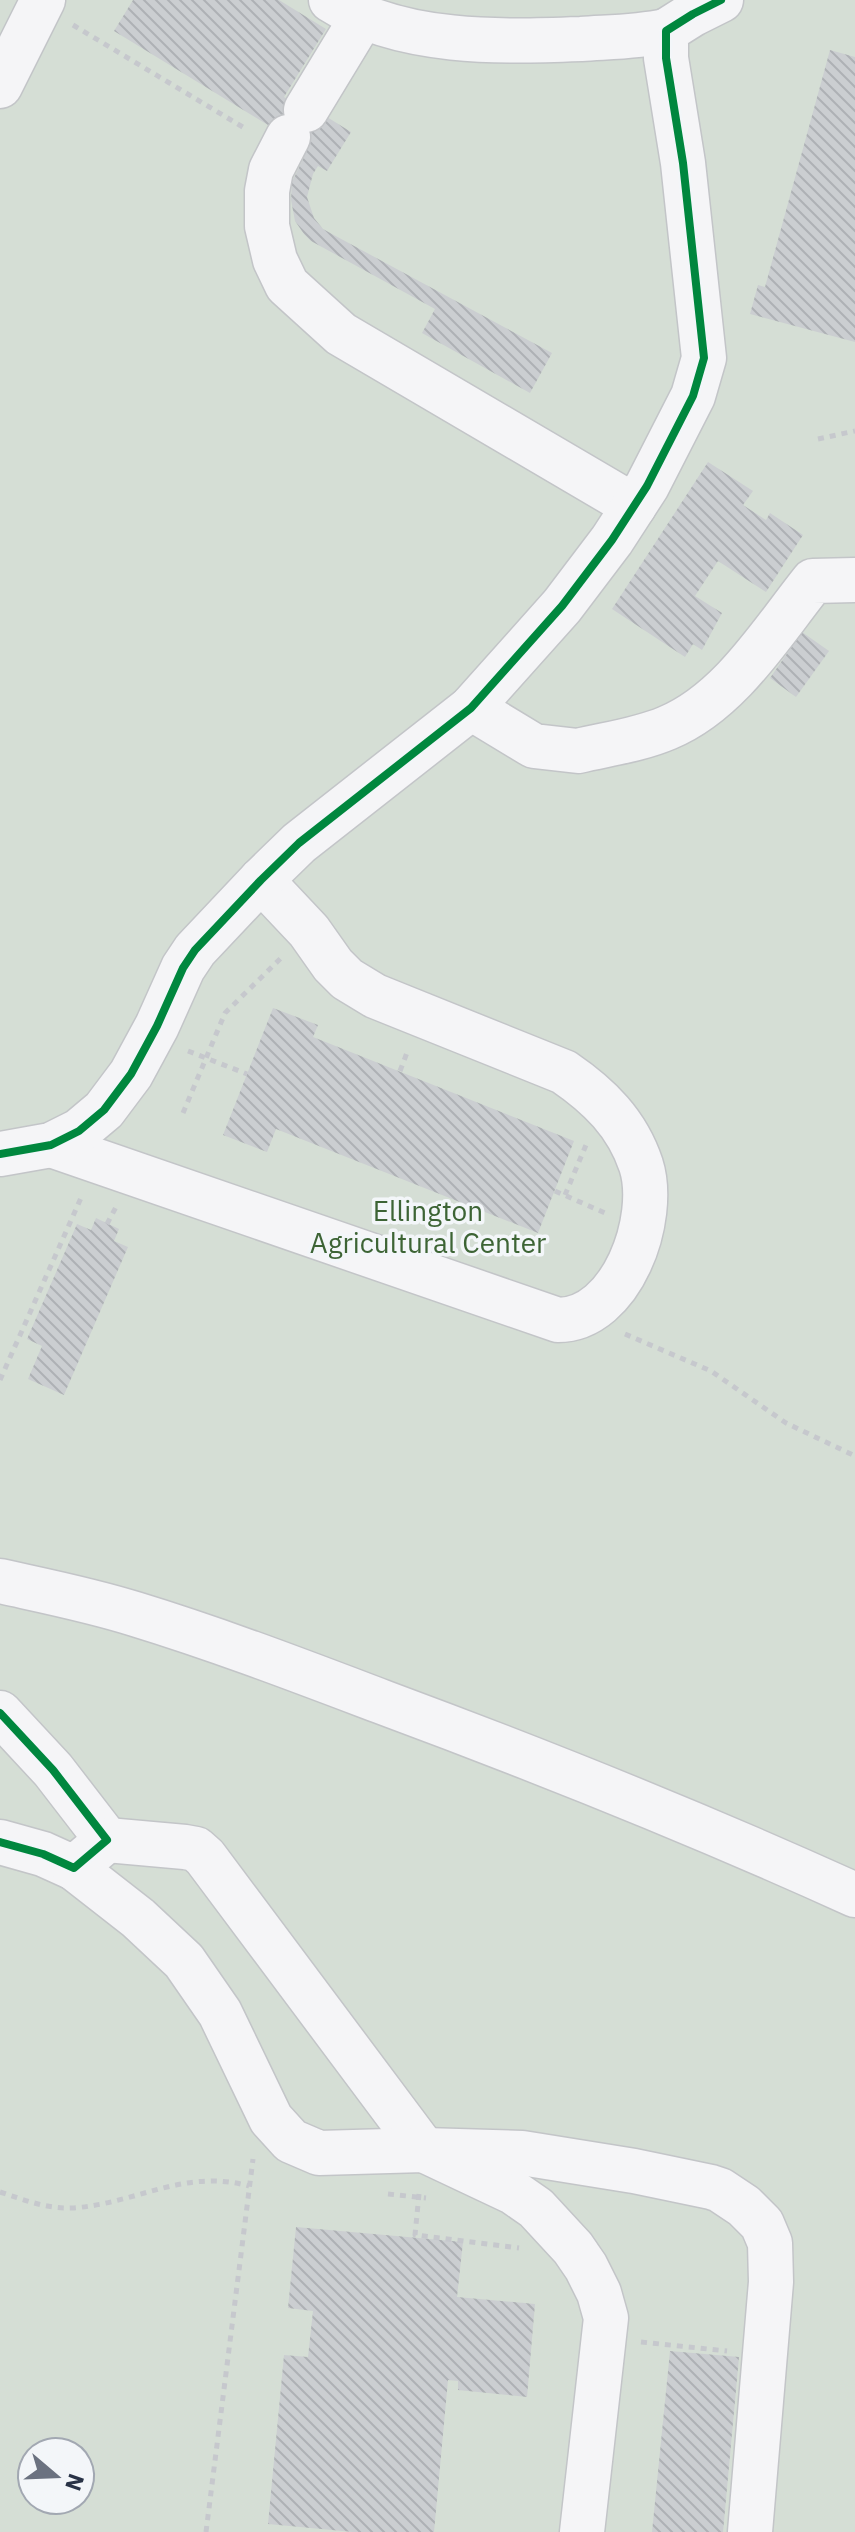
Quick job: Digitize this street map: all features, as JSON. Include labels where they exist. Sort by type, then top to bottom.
[{"type":"street","points":[[634,506],[341,334],[287,285],[275,260],[267,226],[267,191],[271,170],[347,8],[377,22],[439,35],[499,41],[632,37],[666,31],[721,0]]},
{"type":"street","points":[[0,86],[41,3]]},
{"type":"street","points":[[0,1154],[51,1145],[79,1131],[104,1110],[131,1074],[183,968],[195,950],[299,843],[471,708],[562,606],[612,540],[647,486],[693,396],[704,358],[683,163],[666,58],[666,31]]},
{"type":"street","points":[[471,708],[534,746],[562,750],[578,751],[668,728],[718,696],[813,581],[855,580]]},
{"type":"street","points":[[51,1145],[558,1320],[574,1318],[594,1307],[623,1276],[633,1257],[641,1229],[645,1191],[642,1167],[619,1121],[592,1091],[564,1072],[375,996],[347,979],[309,931],[261,880]]},
{"type":"street","points":[[0,1581],[132,1612],[280,1664],[487,1741],[763,1853],[855,1895]]},
{"type":"street","points":[[0,1713],[53,1770],[107,1840]]},
{"type":"street","points":[[74,1868],[107,1840],[196,1849],[424,2150],[513,2192],[536,2208],[573,2248],[599,2293],[606,2318],[582,2532]]},
{"type":"street","points":[[0,1842],[43,1854],[74,1868],[138,1918],[184,1961],[220,2013],[266,2110],[291,2141],[319,2153],[424,2150],[522,2153],[711,2187],[755,2215],[770,2243],[771,2282],[750,2532]]},
{"type":"path","points":[[41,3],[291,132]]},
{"type":"path","points":[[818,439],[855,431]]},
{"type":"path","points":[[183,1113],[225,1013],[309,931]]},
{"type":"path","points":[[151,1037],[247,1074]]},
{"type":"path","points":[[0,1380],[98,1161]]},
{"type":"path","points":[[555,1191],[641,1229]]},
{"type":"path","points":[[594,1307],[624,1334],[711,1371],[786,1423],[855,1456]]},
{"type":"path","points":[[206,2532],[255,2146]]},
{"type":"path","points":[[424,2150],[415,2235],[521,2248]]},
{"type":"path","points":[[0,2192],[42,2206],[72,2208],[106,2203],[190,2181],[229,2180],[249,2186]]},
{"type":"path","points":[[383,2194],[433,2198]]},
{"type":"path","points":[[604,2338],[764,2355]]},
{"type":"green space","name":"Ellington Agricultural Center","points":[[0,0],[855,0],[855,2532],[0,2532]]},
{"type":"building","points":[[133,0],[279,0],[326,29],[284,97],[317,117],[319,112],[351,132],[327,171],[318,166],[313,174],[307,197],[314,218],[323,229],[552,353],[530,393],[422,333],[435,309],[311,241],[295,221],[291,200],[292,182],[304,157],[295,151],[299,144],[114,31]]},
{"type":"building","points":[[830,50],[855,57],[855,342],[750,314],[758,285],[765,287]]},
{"type":"building","points":[[708,462],[753,491],[743,505],[766,520],[770,513],[803,535],[766,592],[718,561],[695,596],[722,613],[702,650],[693,644],[685,657],[612,609]]},
{"type":"building","points":[[802,632],[829,651],[796,697],[770,678]]},
{"type":"building","points":[[273,1008],[318,1025],[313,1037],[574,1141],[538,1233],[276,1129],[267,1152],[223,1135]]},
{"type":"building","points":[[96,1218],[119,1229],[114,1241],[128,1247],[64,1395],[28,1379],[42,1346],[27,1339],[77,1224],[91,1230]]},
{"type":"building","points":[[296,2227],[463,2242],[457,2297],[535,2304],[527,2397],[458,2390],[458,2381],[448,2380],[434,2532],[353,2532],[268,2524],[284,2355],[308,2357],[313,2311],[288,2308]]},
{"type":"building","points":[[670,2351],[739,2357],[723,2532],[652,2532]]},
{"type":"cycle path","points":[[0,1154],[51,1145],[79,1131],[104,1110],[131,1074],[183,968],[195,950],[299,843],[471,708],[562,606],[612,540],[647,486],[693,396],[704,358],[683,163],[666,58],[666,31],[721,0]]},
{"type":"cycle path","points":[[0,1713],[53,1770],[107,1840],[74,1868],[43,1854],[0,1842]]}]
